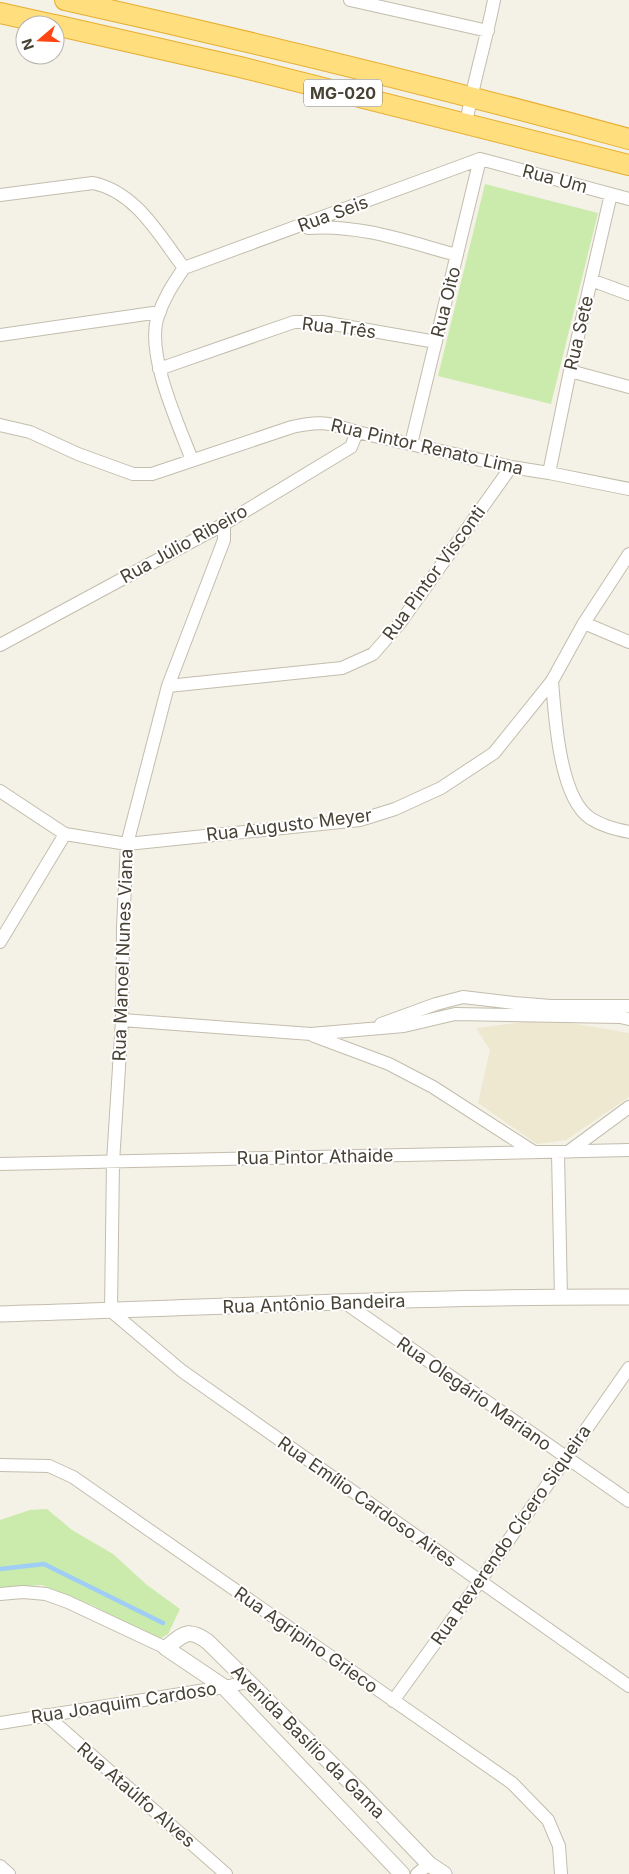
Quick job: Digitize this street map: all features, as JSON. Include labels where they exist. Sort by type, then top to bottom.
[{"type":"highway","name":"MG-020","points":[[65,0],[225,35],[629,139]]},
{"type":"highway","name":"MG-020","points":[[0,13],[15,16]]},
{"type":"highway","name":"MG-020","points":[[65,27],[240,67],[629,166]]},
{"type":"street","points":[[350,0],[488,31]]},
{"type":"street","points":[[466,124],[470,97],[488,31],[494,0]]},
{"type":"street","name":"Rua Um","points":[[480,159],[629,199]]},
{"type":"street","name":"Rua Seis","points":[[184,268],[480,159]]},
{"type":"street","name":"Rua Oito","points":[[411,444],[480,159]]},
{"type":"street","points":[[0,195],[93,183],[105,185],[118,192],[146,216],[184,268],[169,291],[160,312],[157,320],[156,340],[159,369],[192,460]]},
{"type":"street","name":"Rua Sete","points":[[549,473],[570,371],[611,194]]},
{"type":"street","points":[[294,229],[324,226],[362,229],[457,255]]},
{"type":"street","points":[[591,280],[629,294]]},
{"type":"street","points":[[0,335],[160,312]]},
{"type":"street","name":"Rua Três","points":[[159,369],[294,322],[322,322],[436,342]]},
{"type":"street","points":[[570,371],[629,387]]},
{"type":"street","name":"Rua Pintor Renato Lima","points":[[0,424],[30,432],[78,454],[133,474],[152,474],[315,422],[334,424],[357,432],[511,468],[549,473],[629,489]]},
{"type":"street","name":"Rua Júlio Ribeiro","points":[[0,645],[224,524],[352,447],[357,432]]},
{"type":"street","name":"Rua Pintor Visconti","points":[[168,686],[342,668],[373,654],[400,623],[511,468]]},
{"type":"street","name":"Rua Manoel Nunes Viana","points":[[111,1311],[113,1162],[122,1020],[122,927],[127,844],[168,686],[224,540],[224,524]]},
{"type":"street","name":"Rua Augusto Meyer","points":[[65,834],[127,844],[360,820],[394,809],[441,788],[494,753],[552,681],[584,623],[629,554]]},
{"type":"street","points":[[584,623],[629,642]]},
{"type":"street","points":[[552,681],[558,740],[572,797],[588,817],[608,828],[629,832]]},
{"type":"street","points":[[0,791],[65,834],[0,942]]},
{"type":"street","points":[[372,1028],[413,1011],[463,997],[551,1006],[614,1004],[629,1006]]},
{"type":"street","points":[[122,1020],[311,1034],[404,1026],[454,1014],[620,1016],[629,1019]]},
{"type":"street","points":[[311,1034],[388,1064],[433,1087],[534,1152]]},
{"type":"street","points":[[561,1297],[563,1152],[629,1107]]},
{"type":"street","name":"Rua Pintor Athaide","points":[[0,1164],[629,1150]]},
{"type":"street","name":"Rua Antônio Bandeira","points":[[0,1314],[344,1302],[629,1297]]},
{"type":"street","name":"Rua Olegário Mariano","points":[[344,1302],[629,1502]]},
{"type":"street","name":"Rua Emílio Cardoso Aires","points":[[111,1311],[182,1371],[629,1686]]},
{"type":"street","name":"Rua Reverendo Cícero Siqueira","points":[[393,1701],[480,1581],[629,1368]]},
{"type":"street","name":"Rua Agripino Grieco","points":[[0,1465],[49,1466],[73,1477],[512,1782],[548,1820],[559,1846],[561,1874]]},
{"type":"street","name":"Avenida Basílio da Gama","points":[[0,1594],[23,1592],[46,1594],[68,1602],[166,1648],[224,1687],[402,1874]]},
{"type":"street","name":"Avenida Basílio da Gama","points":[[166,1648],[183,1635],[189,1633],[198,1634],[357,1790],[429,1864],[444,1874]]},
{"type":"street","name":"Rua Joaquim Cardoso","points":[[0,1723],[248,1682]]},
{"type":"street","name":"Rua Ataúlfo Alves","points":[[46,1715],[226,1874]]},
{"type":"street","points":[[417,1874],[429,1864]]},
{"type":"street","points":[[0,1866],[9,1874]]},
{"type":"shaded area","points":[[547,1019],[629,1033],[629,1097],[566,1140],[537,1144],[478,1103],[490,1050],[476,1028]]},
{"type":"green space","points":[[485,184],[598,213],[551,404],[438,376]]},
{"type":"green space","points":[[47,1509],[72,1530],[113,1554],[147,1585],[180,1609],[168,1634],[156,1641],[94,1606],[42,1585],[0,1588],[0,1520],[30,1510]]},
{"type":"waterway","points":[[0,1569],[44,1564],[163,1623]]}]
